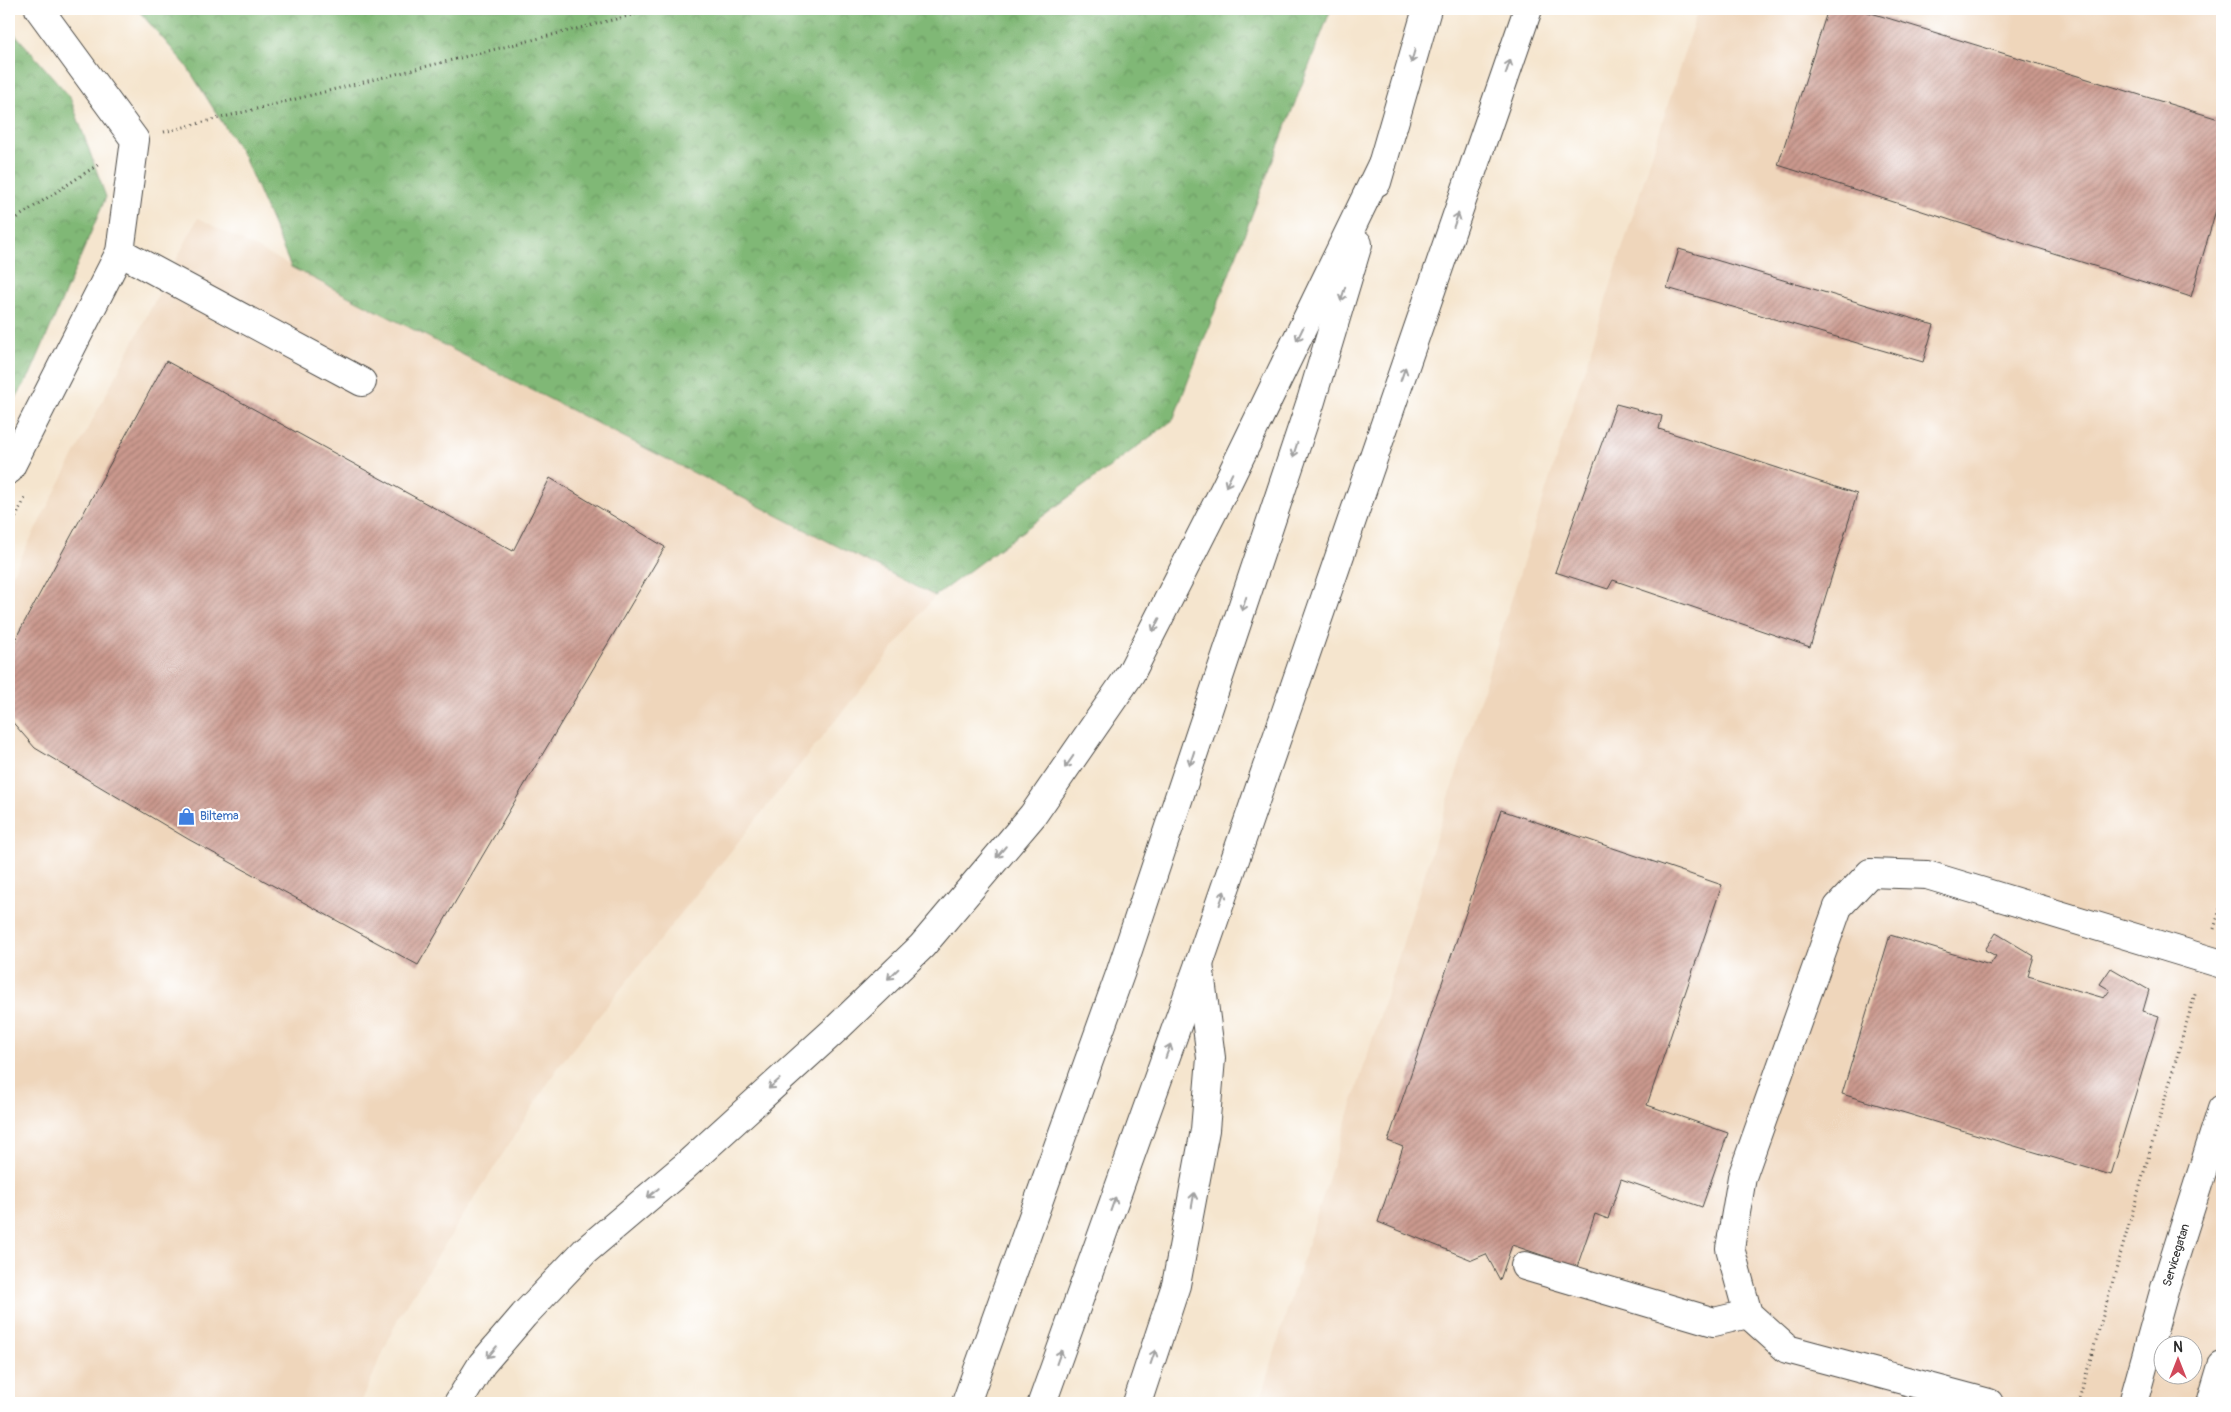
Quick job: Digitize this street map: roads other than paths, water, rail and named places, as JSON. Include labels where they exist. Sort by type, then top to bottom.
[{"type":"main road","points":[[9,470],[120,252],[135,140],[39,9]]},
{"type":"main road","points":[[966,1403],[1120,974],[1311,400],[1427,9]]},
{"type":"main road","points":[[1042,1403],[1199,964],[1528,9]]},
{"type":"main road","points":[[458,1403],[482,1364],[524,1315],[585,1251],[683,1168],[836,1029],[922,946],[1032,815],[1131,673],[1225,488],[1382,164]]},
{"type":"main road","points":[[120,252],[362,382]]},
{"type":"main road","points":[[1989,1403],[1787,1349],[1748,1314],[1730,1248],[1742,1177],[1838,907],[1870,873],[1927,875],[2214,961]]},
{"type":"main road","points":[[1137,1403],[1176,1285],[1205,1130],[1211,1058],[1199,964]]},
{"type":"main road","name":"Servicegatan","points":[[2133,1403],[2165,1288],[2222,1108]]},
{"type":"main road","points":[[1525,1266],[1714,1322],[1748,1314]]},
{"type":"main road","points":[[2211,1403],[2222,1366]]},
{"type":"place","name":"Biltema","points":[[186,816]]}]
